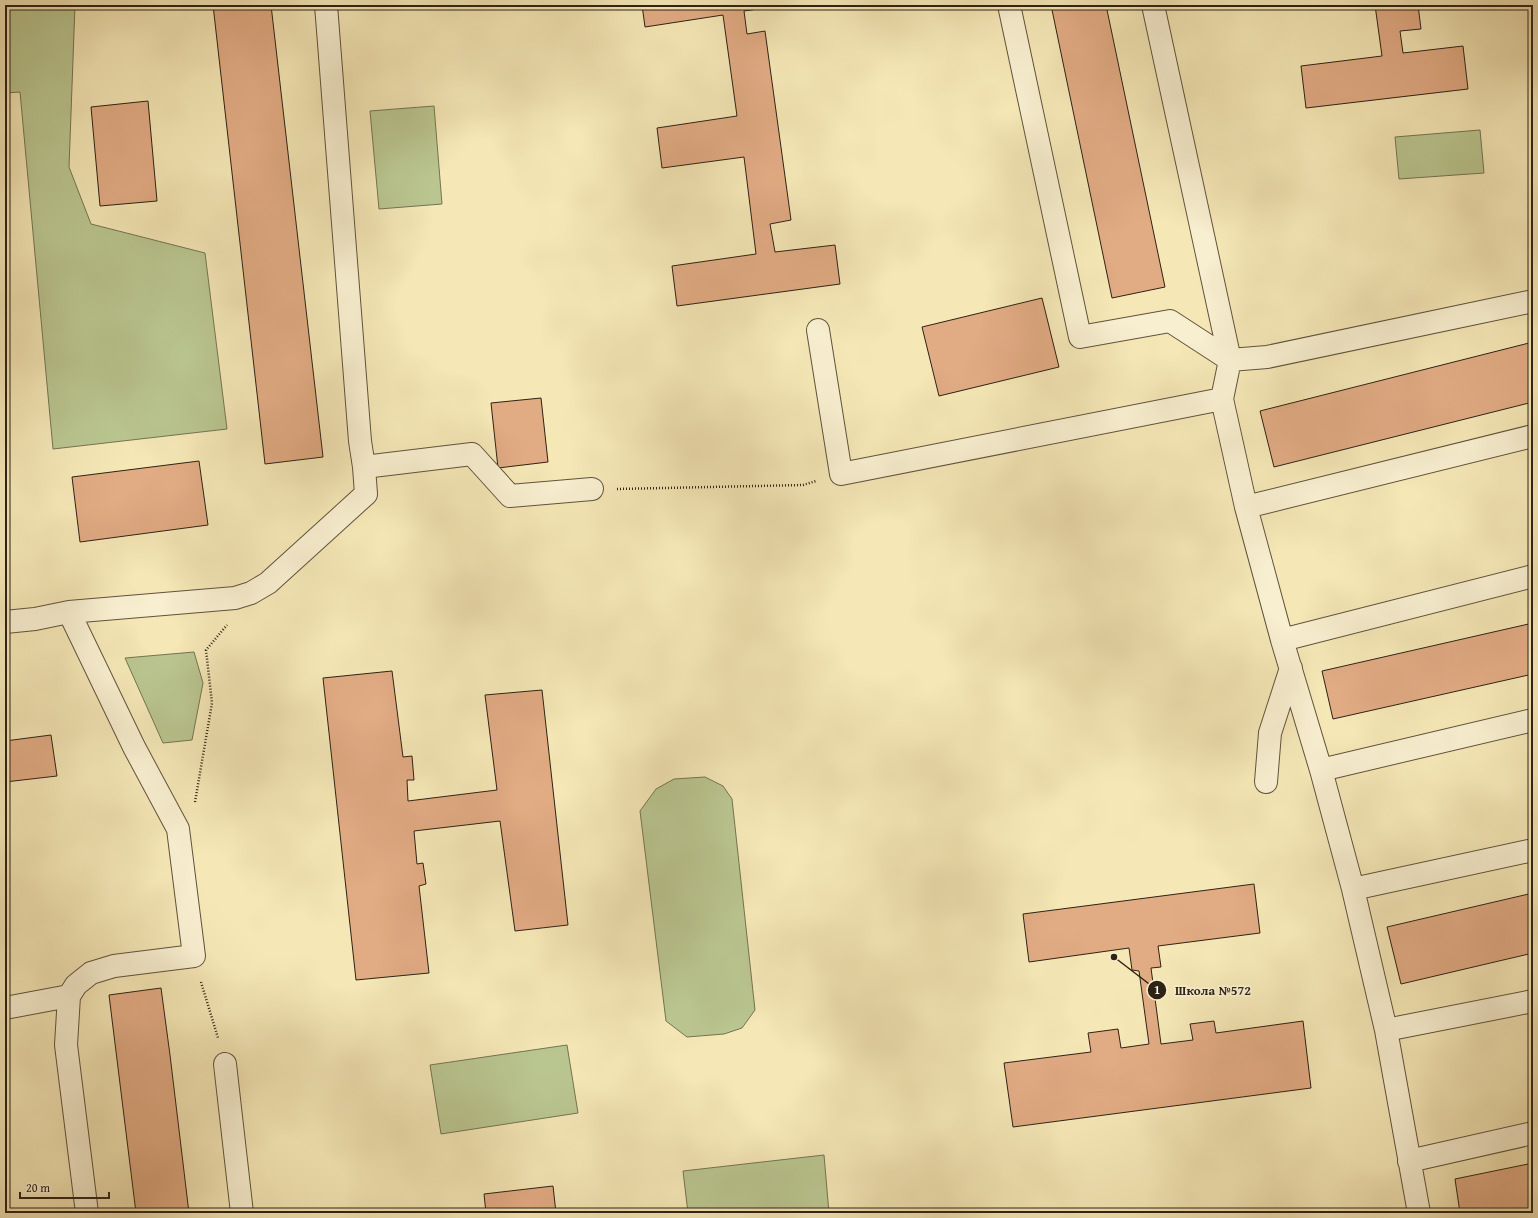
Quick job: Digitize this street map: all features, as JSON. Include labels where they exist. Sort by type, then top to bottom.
[{"type":"lane","points":[[5,622],[35,619],[69,612],[235,598],[251,593],[268,583],[366,494],[360,441],[326,5]]},
{"type":"lane","points":[[1009,5],[1080,337],[1170,321],[1230,360],[1267,357],[1533,301]]},
{"type":"lane","points":[[1152,5],[1230,360],[1222,399],[1246,507],[1282,640],[1321,770],[1386,1030],[1419,1213]]},
{"type":"lane","points":[[818,330],[841,474],[1222,399]]},
{"type":"lane","points":[[1246,507],[1533,436]]},
{"type":"lane","points":[[364,467],[472,454],[510,496],[592,489]]},
{"type":"lane","points":[[1282,640],[1533,576]]},
{"type":"lane","points":[[69,612],[134,747],[178,829],[194,956],[114,966],[91,973],[76,985],[69,996],[66,1045],[87,1213]]},
{"type":"lane","points":[[1266,782],[1270,733],[1290,668]]},
{"type":"lane","points":[[1321,770],[1533,720]]},
{"type":"lane","points":[[1352,890],[1533,850]]},
{"type":"lane","points":[[5,1008],[69,996]]},
{"type":"lane","points":[[1386,1030],[1533,1001]]},
{"type":"lane","points":[[225,1064],[242,1213]]},
{"type":"lane","points":[[1409,1161],[1533,1133]]},
{"type":"path","points":[[592,489],[803,485],[841,474]]},
{"type":"path","points":[[178,829],[191,824],[212,703],[206,650],[237,614],[235,598]]},
{"type":"path","points":[[194,956],[225,1064]]},
{"type":"green space","points":[[5,5],[75,5],[69,167],[91,224],[205,253],[227,429],[53,449],[20,92],[5,93]]},
{"type":"green space","points":[[434,106],[442,204],[379,209],[370,111]]},
{"type":"green space","points":[[1480,130],[1484,173],[1399,179],[1395,137]]},
{"type":"green space","points":[[194,652],[203,683],[192,740],[163,743],[125,658]]},
{"type":"green space","points":[[705,777],[723,786],[732,799],[755,1010],[742,1028],[724,1034],[687,1037],[666,1021],[640,811],[656,789],[674,779]]},
{"type":"green space","points":[[567,1045],[578,1113],[441,1134],[430,1065]]},
{"type":"green space","points":[[824,1155],[829,1213],[688,1213],[683,1171]]},
{"type":"building","points":[[213,5],[271,5],[323,457],[265,464]]},
{"type":"building","points":[[642,5],[786,5],[744,11],[747,34],[765,31],[791,220],[770,224],[775,252],[835,245],[840,284],[677,306],[672,266],[756,254],[744,157],[662,168],[657,128],[737,116],[723,15],[645,27]]},
{"type":"building","points":[[1051,5],[1106,5],[1165,287],[1112,298]]},
{"type":"building","points":[[1375,5],[1418,5],[1421,29],[1400,31],[1403,53],[1463,46],[1468,89],[1306,108],[1301,66],[1382,56]]},
{"type":"building","points":[[148,101],[157,201],[100,206],[91,107]]},
{"type":"building","points":[[1042,298],[1059,367],[939,396],[922,327]]},
{"type":"building","points":[[1533,342],[1533,402],[1274,467],[1260,411]]},
{"type":"building","points":[[541,398],[548,462],[498,468],[491,403]]},
{"type":"building","points":[[5,422],[9,456],[5,457]]},
{"type":"building","points":[[199,461],[208,525],[80,542],[72,477]]},
{"type":"building","points":[[1533,623],[1533,674],[1333,719],[1322,671]]},
{"type":"building","points":[[392,671],[403,757],[412,756],[414,780],[407,780],[408,801],[497,790],[485,695],[542,690],[568,925],[515,931],[500,821],[414,831],[417,864],[423,863],[426,884],[419,886],[429,973],[356,980],[323,678]]},
{"type":"building","points":[[51,735],[57,776],[5,782],[5,741]]},
{"type":"building","points":[[1254,884],[1260,933],[1158,946],[1161,967],[1151,968],[1161,1044],[1193,1040],[1190,1024],[1214,1021],[1216,1033],[1303,1021],[1311,1088],[1013,1127],[1004,1063],[1091,1052],[1088,1033],[1118,1029],[1121,1048],[1149,1044],[1139,971],[1132,970],[1129,948],[1029,962],[1023,914]]},
{"type":"building","points":[[1533,893],[1533,953],[1401,984],[1387,927]]},
{"type":"building","points":[[161,988],[189,1213],[136,1213],[109,995]]},
{"type":"building","points":[[1533,1163],[1533,1213],[1460,1213],[1455,1179]]},
{"type":"building","points":[[553,1186],[556,1213],[486,1213],[484,1194]]},
{"type":"place","name":"Школа №572","points":[[1114,957]]}]
